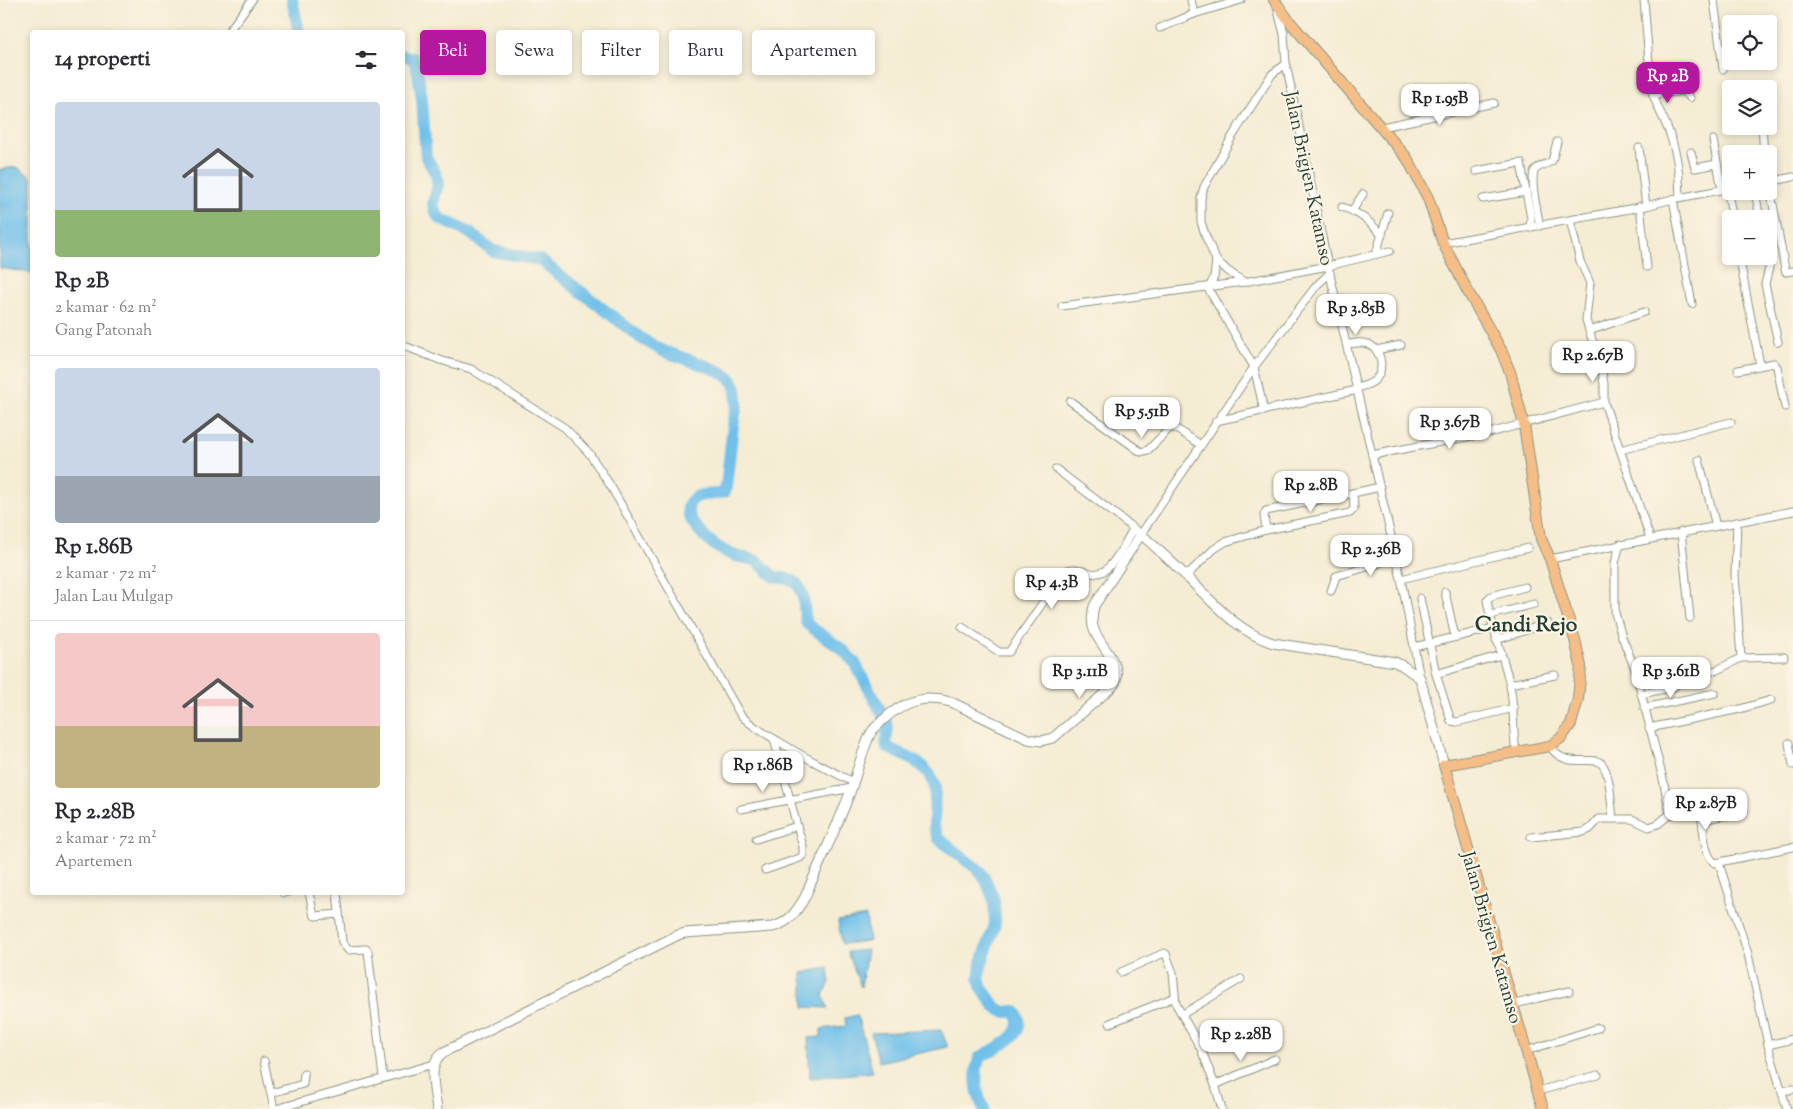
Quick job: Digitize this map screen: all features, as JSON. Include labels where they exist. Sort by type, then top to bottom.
[{"type":"main road","points":[[1274,1],[1407,158],[1428,198],[1443,243],[1506,361],[1513,380],[1524,425],[1541,538],[1550,559],[1576,640],[1581,666],[1578,699],[1571,724],[1561,738],[1550,746],[1444,765]]},
{"type":"main road","name":"Jalan Brigjen Katamso","points":[[1444,765],[1512,1005],[1544,1109]]},
{"type":"street","points":[[230,30],[252,0]]},
{"type":"street","points":[[1190,0],[1194,14]]},
{"type":"street","points":[[1160,28],[1194,14],[1241,0]]},
{"type":"street","points":[[1644,0],[1654,101],[1668,129],[1678,159],[1677,198],[1692,304]]},
{"type":"street","points":[[1714,0],[1722,62]]},
{"type":"street","name":"Jalan Brigjen Katamso","points":[[1274,1],[1280,15],[1284,34],[1286,64],[1329,270],[1401,578],[1420,678]]},
{"type":"street","points":[[1244,282],[1216,260],[1201,222],[1201,198],[1204,187],[1232,137],[1272,74],[1286,64]]},
{"type":"street","points":[[1653,95],[1682,91],[1690,98]]},
{"type":"street","points":[[1382,127],[1494,103]]},
{"type":"street","points":[[1713,140],[1717,164],[1722,176]]},
{"type":"street","points":[[1540,226],[1533,182],[1534,173],[1537,169],[1552,161],[1557,142]]},
{"type":"street","points":[[1639,148],[1648,267]]},
{"type":"street","points":[[1691,152],[1694,168],[1717,164]]},
{"type":"street","points":[[1476,171],[1521,163],[1531,218],[1530,228]]},
{"type":"street","points":[[1777,181],[1793,177]]},
{"type":"street","points":[[1443,243],[1530,228],[1722,190]]},
{"type":"street","points":[[1483,199],[1526,192]]},
{"type":"street","points":[[1352,211],[1363,194]]},
{"type":"street","points":[[1772,200],[1785,269],[1786,272],[1793,271]]},
{"type":"street","points":[[1342,207],[1367,220],[1382,235]]},
{"type":"street","points":[[1376,254],[1388,214]]},
{"type":"street","points":[[1570,220],[1580,261],[1590,283],[1585,314],[1603,378],[1604,402],[1650,538]]},
{"type":"street","points":[[1062,306],[1329,270],[1390,251]]},
{"type":"street","points":[[1209,286],[1214,277],[1216,260]]},
{"type":"street","points":[[1741,265],[1760,365]]},
{"type":"street","points":[[1769,265],[1765,284],[1778,342]]},
{"type":"street","points":[[962,627],[999,652],[1009,652],[1063,573],[1070,568],[1091,573],[1102,572],[1110,566],[1201,445],[1254,367],[1329,270]]},
{"type":"street","points":[[1209,286],[1254,367],[1264,410]]},
{"type":"street","points":[[1589,331],[1644,312]]},
{"type":"street","points":[[1216,421],[1357,389],[1370,384],[1379,375],[1381,358],[1369,344],[1362,342],[1347,344]]},
{"type":"street","points":[[1376,350],[1401,345]]},
{"type":"street","points":[[405,346],[440,360],[471,369],[564,428],[588,453],[610,486],[740,714],[748,722],[774,739],[852,785]]},
{"type":"street","points":[[1738,370],[1772,363],[1776,364],[1785,407]]},
{"type":"street","points":[[1070,401],[1141,452],[1148,450],[1170,428],[1175,428],[1201,445]]},
{"type":"street","points":[[1372,455],[1524,425],[1604,402]]},
{"type":"street","points":[[1620,450],[1731,422]]},
{"type":"street","points":[[1699,460],[1716,526]]},
{"type":"street","points":[[1056,469],[1137,531],[1227,617],[1258,638],[1273,643],[1395,662],[1420,678],[1444,765]]},
{"type":"street","points":[[1266,530],[1264,515],[1266,511],[1380,488]]},
{"type":"street","points":[[1186,576],[1214,549],[1225,542],[1266,530],[1350,513],[1354,510],[1353,493]]},
{"type":"street","points":[[1550,559],[1793,511]]},
{"type":"street","points":[[1737,522],[1735,575],[1740,658]]},
{"type":"street","points":[[437,1109],[434,1064],[437,1057],[444,1052],[678,935],[772,927],[786,922],[805,898],[852,785],[872,731],[901,705],[922,699],[951,702],[1028,739],[1042,741],[1053,738],[1114,686],[1117,681],[1118,670],[1094,631],[1092,615],[1094,606],[1137,531]]},
{"type":"street","points":[[1681,532],[1690,618]]},
{"type":"street","points":[[1620,544],[1615,562],[1616,613],[1635,668],[1670,814]]},
{"type":"street","points":[[1401,578],[1528,548]]},
{"type":"street","points":[[1331,591],[1336,576],[1378,564],[1394,550]]},
{"type":"street","points":[[1516,751],[1514,708],[1510,684],[1496,640],[1488,602],[1489,597],[1525,587]]},
{"type":"street","points":[[1445,592],[1455,637]]},
{"type":"street","points":[[1420,598],[1436,674],[1452,722],[1514,708]]},
{"type":"street","points":[[1491,615],[1534,604]]},
{"type":"street","points":[[1496,640],[1548,623]]},
{"type":"street","points":[[1414,647],[1494,628]]},
{"type":"street","points":[[1436,674],[1501,655]]},
{"type":"street","points":[[1641,694],[1674,687],[1686,676],[1717,670],[1740,658],[1784,657]]},
{"type":"street","points":[[1510,684],[1555,675]]},
{"type":"street","points":[[1644,708],[1715,694]]},
{"type":"street","points":[[1649,728],[1740,709],[1770,700]]},
{"type":"street","points":[[765,870],[800,858],[803,855],[803,846],[774,739]]},
{"type":"street","points":[[1789,743],[1793,765]]},
{"type":"street","points":[[1550,746],[1558,756],[1574,761],[1597,761],[1601,763],[1607,775],[1613,819]]},
{"type":"street","points":[[741,809],[790,800],[852,785]]},
{"type":"street","points":[[1530,836],[1584,832],[1590,829],[1599,819],[1632,819],[1649,827],[1658,824],[1670,814],[1697,810],[1700,812],[1710,859],[1715,863],[1793,847]]},
{"type":"street","points":[[1702,820],[1744,811]]},
{"type":"street","points":[[756,840],[797,826]]},
{"type":"street","points":[[1719,863],[1748,954],[1768,1045],[1787,1109]]},
{"type":"street","points":[[310,895],[315,916],[339,914]]},
{"type":"street","points":[[337,895],[342,942],[348,950],[366,949],[368,951],[377,1040],[383,1078]]},
{"type":"street","points":[[1121,972],[1165,953],[1173,973],[1176,1004],[1201,1049],[1222,1109]]},
{"type":"street","points":[[1183,1014],[1241,979]]},
{"type":"street","points":[[1512,1005],[1569,991]]},
{"type":"street","points":[[1110,1022],[1175,997]]},
{"type":"street","points":[[1526,1051],[1598,1028]]},
{"type":"street","points":[[1768,1045],[1793,1039]]},
{"type":"street","points":[[1215,1085],[1276,1059]]},
{"type":"street","points":[[264,1061],[275,1109],[434,1064]]},
{"type":"street","points":[[270,1092],[303,1084],[304,1074]]},
{"type":"street","points":[[1538,1091],[1598,1075]]},
{"type":"street","points":[[1783,1091],[1793,1089]]},
{"type":"water","points":[[17,167],[30,177],[30,273],[0,268],[0,169]]},
{"type":"water","points":[[866,916],[869,941],[842,944],[838,921]]},
{"type":"water","points":[[867,950],[861,987],[847,952]]},
{"type":"water","points":[[828,968],[830,983],[823,995],[828,1008],[804,1007],[802,973]]},
{"type":"water","points":[[857,1015],[873,1072],[810,1078],[808,1038],[821,1037],[821,1029],[846,1026],[845,1018]]},
{"type":"water","points":[[941,1030],[948,1047],[879,1062],[871,1033]]},
{"type":"waterway","points":[[292,0],[299,30]]},
{"type":"waterway","points":[[405,56],[413,58],[417,68],[422,99],[426,157],[436,174],[438,185],[433,203],[439,218],[470,233],[493,251],[540,260],[642,339],[663,351],[721,372],[731,379],[736,388],[737,403],[726,487],[724,492],[703,495],[692,500],[688,507],[689,516],[701,532],[717,547],[736,556],[756,561],[773,576],[790,579],[797,584],[802,594],[807,624],[843,650],[855,663],[887,723],[887,747],[913,760],[930,775],[935,787],[934,827],[938,838],[981,872],[987,883],[994,900],[995,924],[979,978],[981,986],[995,1007],[1004,1012],[1015,1011],[1019,1020],[1019,1027],[1009,1040],[979,1058],[977,1084],[979,1097],[984,1109]]},
{"type":"district","name":"Candi Rejo","points":[[1526,624]]}]
